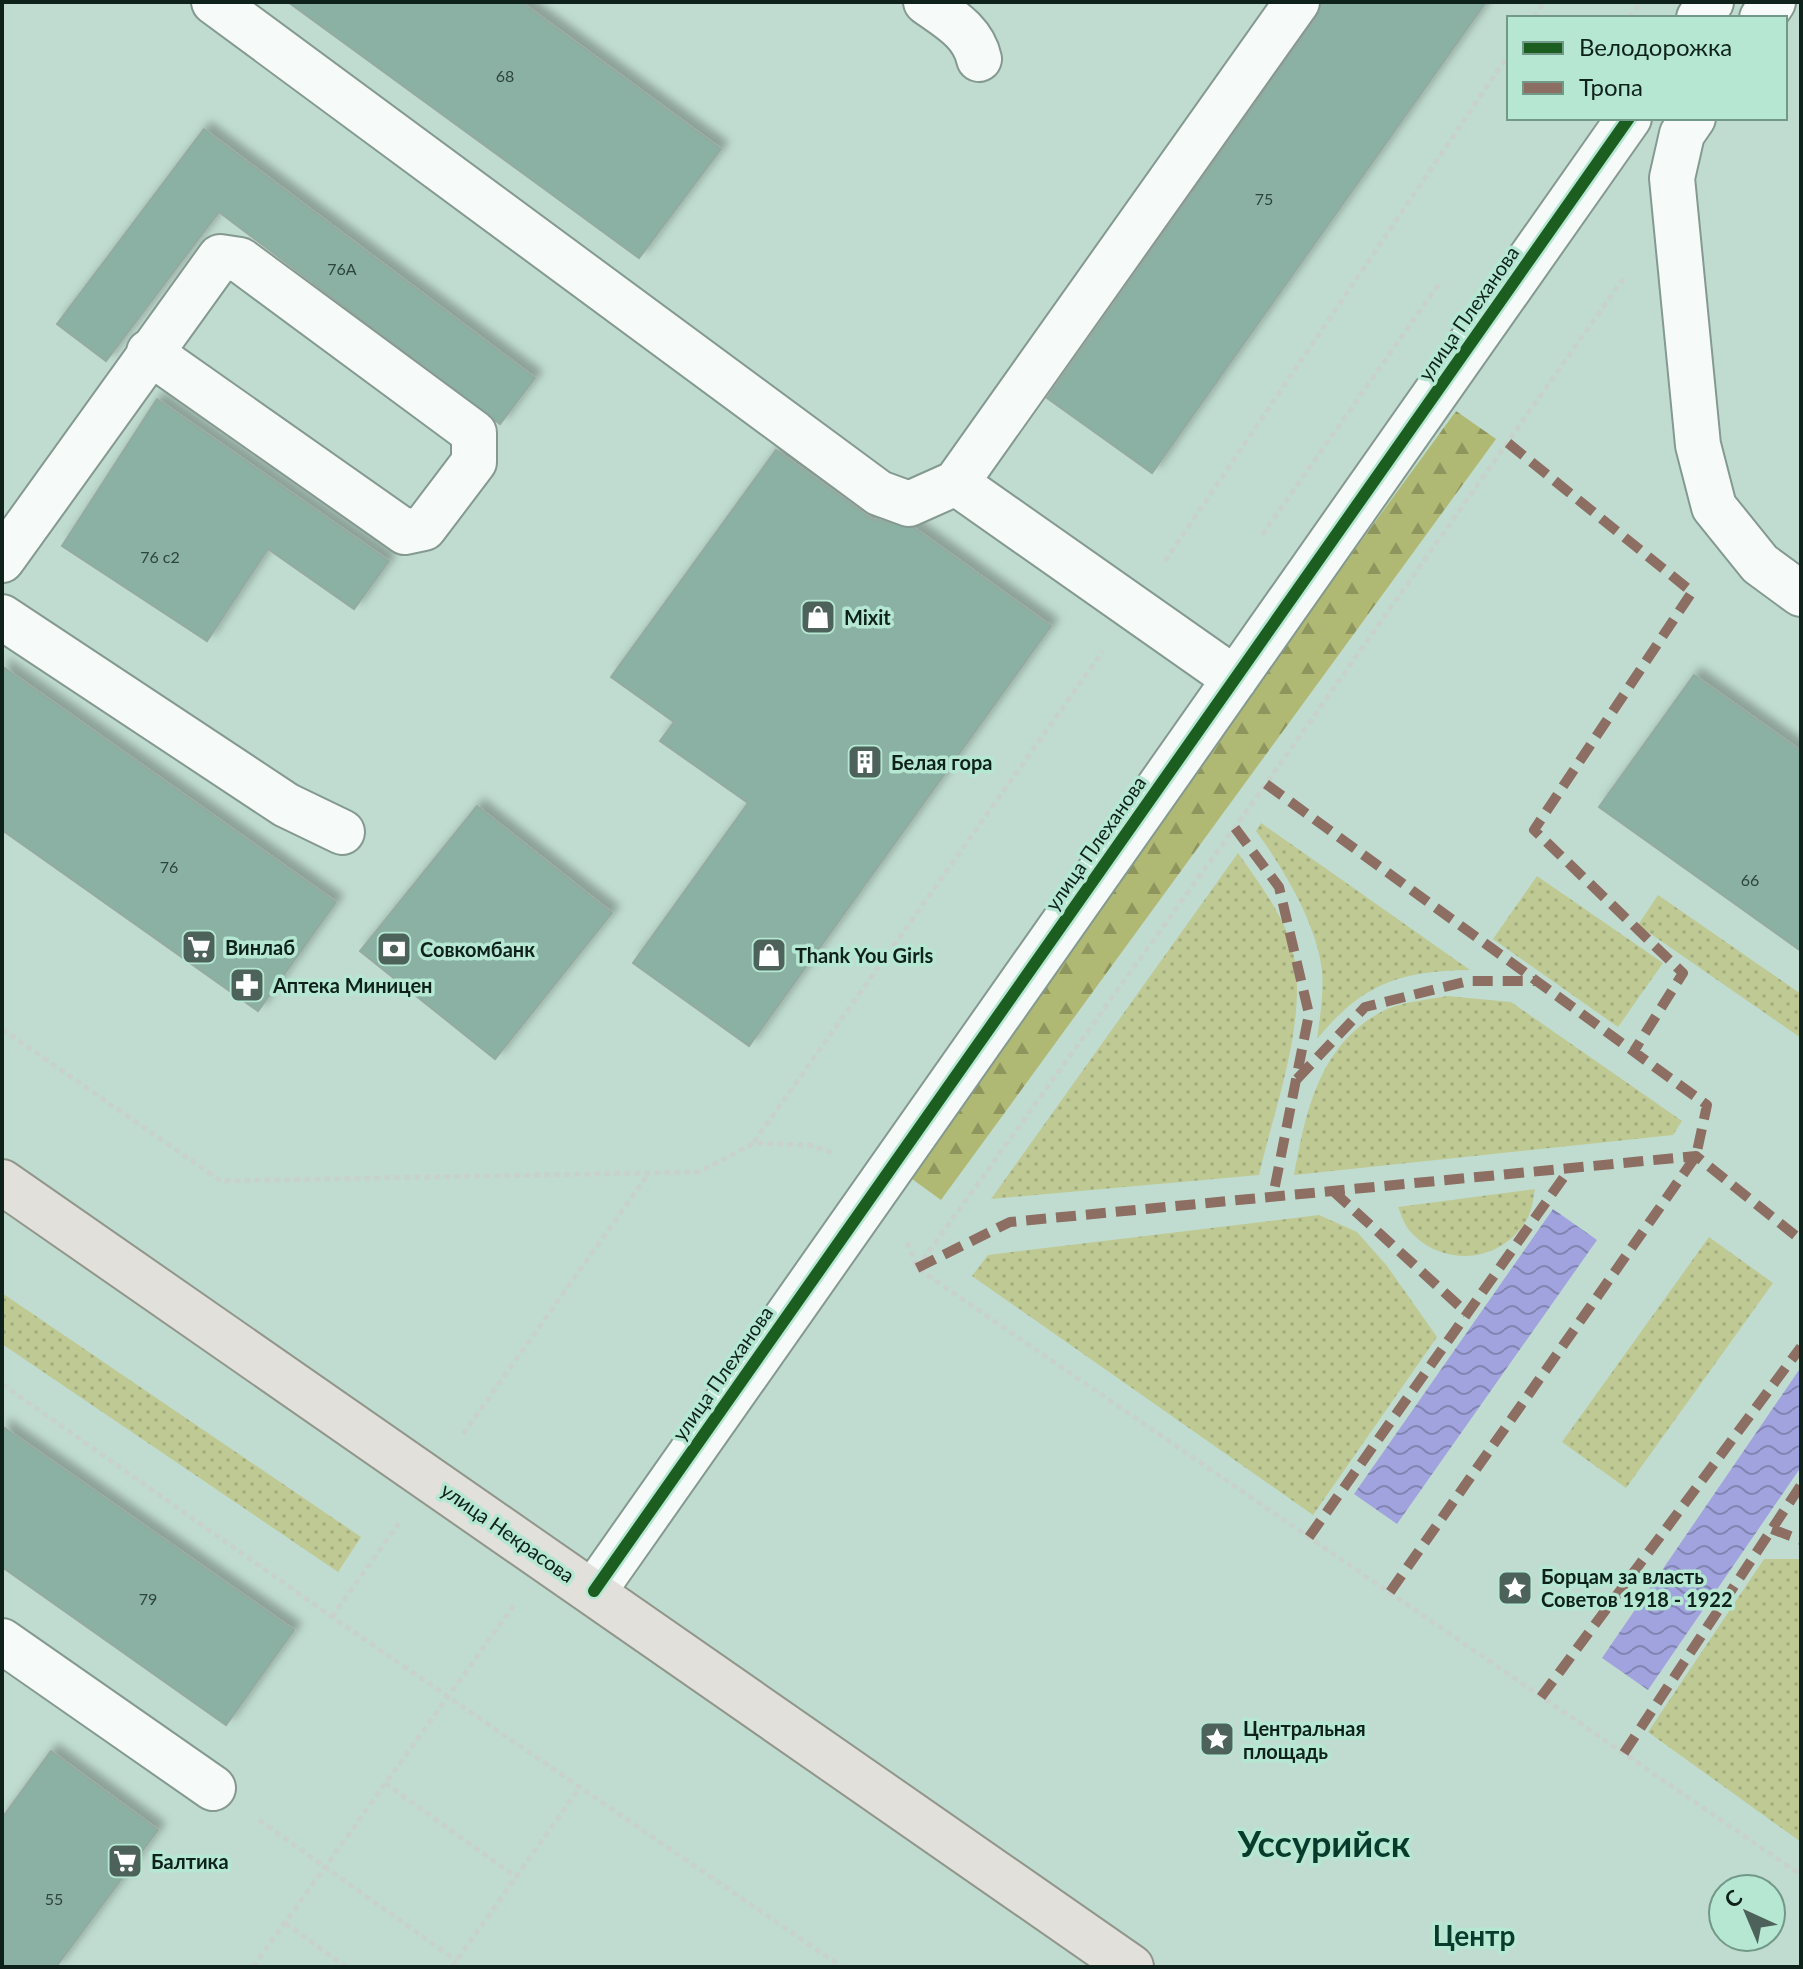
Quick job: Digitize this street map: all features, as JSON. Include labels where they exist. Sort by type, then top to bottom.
[{"type":"main road","name":"улица Некрасова","points":[[2,1182],[1131,1967]]},
{"type":"street","points":[[214,2],[879,493],[909,504],[956,483],[1297,2]]},
{"type":"street","points":[[926,2],[958,25],[976,43],[979,59]]},
{"type":"street","name":"улица Плеханова","points":[[594,1591],[1628,120]]},
{"type":"street","points":[[1692,120],[1682,134],[1672,178],[1677,203],[1698,445],[1714,507],[1760,564],[1801,594]]},
{"type":"street","points":[[2,560],[149,352],[220,257],[240,260],[474,433],[474,462],[424,528],[405,532],[149,352]]},
{"type":"street","points":[[956,483],[1235,679]]},
{"type":"street","points":[[2,617],[286,805],[342,832]]},
{"type":"street","points":[[2,1641],[213,1788]]},
{"type":"path","points":[[917,1268],[1266,784],[1677,203]]},
{"type":"path","points":[[2,1029],[221,1181],[699,1172],[754,1143],[810,1145],[838,1155],[888,1191],[917,1268],[1801,1875]]},
{"type":"path","points":[[332,1617],[649,1173]]},
{"type":"path","points":[[2,1384],[332,1617],[842,1967]]},
{"type":"path","points":[[253,1967],[548,1559]]},
{"type":"path","points":[[385,1783],[516,1877]]},
{"type":"path","points":[[213,1788],[454,1964],[580,1787]]},
{"type":"path","points":[[285,1923],[345,1967]]},
{"type":"green space","points":[[1456,411],[1496,439],[941,1200],[901,1171]]},
{"type":"green space","points":[[1261,823],[1470,970],[1423,973],[1384,984],[1350,1005],[1317,1039],[1322,988],[1319,953],[1297,897],[1256,831]]},
{"type":"green space","points":[[1238,853],[1285,929],[1294,956],[1297,982],[1293,1038],[1259,1175],[991,1199]]},
{"type":"green space","points":[[1537,876],[1663,963],[1618,1027],[1493,939]]},
{"type":"green space","points":[[1658,895],[1801,994],[1801,1038],[1638,925]]},
{"type":"green space","points":[[1447,996],[1511,1002],[1682,1121],[1673,1135],[1294,1175],[1310,1104],[1329,1062],[1343,1043],[1360,1026],[1381,1012]]},
{"type":"green space","points":[[1535,1189],[1529,1216],[1516,1234],[1503,1245],[1471,1256],[1438,1251],[1423,1243],[1407,1228],[1398,1207]]},
{"type":"green space","points":[[1319,1215],[1357,1232],[1387,1266],[1437,1337],[1313,1515],[972,1276],[988,1255]]},
{"type":"green space","points":[[1709,1237],[1773,1283],[1626,1488],[1562,1442]]},
{"type":"green space","points":[[2,1293],[361,1537],[338,1572],[2,1344]]},
{"type":"green space","points":[[1764,1559],[1801,1559],[1801,1842],[1648,1732]]},
{"type":"water","points":[[1553,1209],[1597,1240],[1397,1524],[1354,1494]]},
{"type":"water","points":[[1799,1370],[1801,1467],[1648,1690],[1602,1658]]},
{"type":"building","points":[[288,2],[521,2],[721,149],[639,258]]},
{"type":"building","points":[[1322,2],[1486,2],[1152,473],[1047,398],[1317,16]]},
{"type":"building","points":[[204,129],[535,378],[500,424],[219,212],[106,361],[57,324]]},
{"type":"building","points":[[157,399],[389,561],[354,609],[268,549],[207,641],[62,546]]},
{"type":"building","name":"Белая гора","points":[[776,450],[872,519],[913,527],[1051,626],[749,1046],[633,963],[748,803],[660,741],[674,722],[611,677]]},
{"type":"building","points":[[2,666],[336,902],[258,1011],[2,830]]},
{"type":"building","points":[[1694,675],[1801,751],[1801,951],[1599,807]]},
{"type":"building","points":[[477,806],[612,913],[495,1059],[360,951]]},
{"type":"building","points":[[2,1426],[294,1630],[226,1725],[2,1567]]},
{"type":"building","points":[[51,1751],[158,1830],[56,1967],[2,1967],[2,1818]]},
{"type":"marked path","points":[[1508,443],[1692,592],[1534,830],[1683,973],[1634,1051]]},
{"type":"marked path","points":[[1266,784],[1707,1105],[1696,1156],[1390,1592]]},
{"type":"marked path","points":[[1235,828],[1279,887],[1309,1014],[1273,1196]]},
{"type":"marked path","points":[[1297,1079],[1365,1007],[1468,981],[1536,981]]},
{"type":"marked path","points":[[917,1268],[1010,1222],[1696,1156],[1801,1240]]},
{"type":"marked path","points":[[1309,1537],[1571,1167]]},
{"type":"marked path","points":[[1333,1191],[1467,1313]]},
{"type":"marked path","points":[[1541,1697],[1801,1347]]},
{"type":"marked path","points":[[1624,1753],[1801,1485]]},
{"type":"marked path","points":[[1772,1529],[1801,1540]]},
{"type":"cycle path","points":[[594,1591],[1628,120]]},
{"type":"place","name":"Mixit","points":[[818,617]]},
{"type":"place","name":"Белая гора","points":[[865,762]]},
{"type":"place","name":"Винлаб","points":[[199,947]]},
{"type":"place","name":"Совкомбанк","points":[[394,949]]},
{"type":"place","name":"Thank You Girls","points":[[769,955]]},
{"type":"place","name":"Аптека Миницен","points":[[247,985]]},
{"type":"place","name":"Борцам за власть Советов 1918 - 1922","points":[[1515,1588]]},
{"type":"place","name":"Центральная площадь","points":[[1217,1739]]},
{"type":"place","name":"Балтика","points":[[125,1861]]},
{"type":"district","name":"Уссурийск","points":[[1324,1843]]},
{"type":"district","name":"Центр","points":[[1474,1935]]}]
